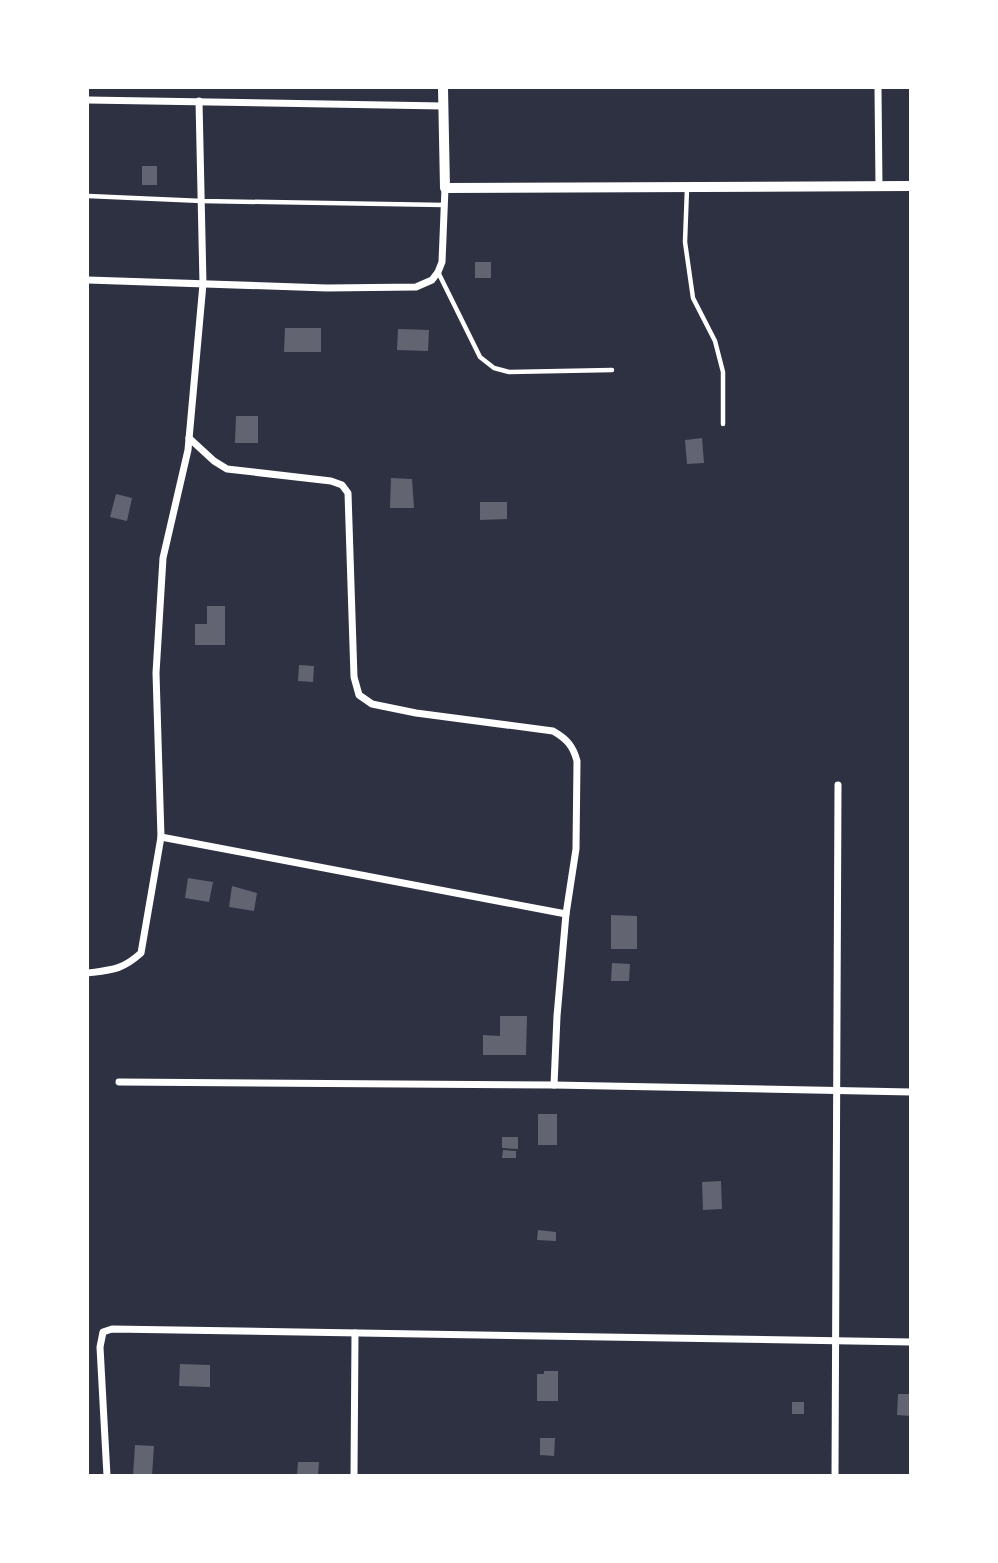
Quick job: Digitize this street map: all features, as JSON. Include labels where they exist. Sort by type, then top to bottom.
[{"type":"street","points":[[88,280],[327,288],[416,287],[432,280],[442,262],[445,205],[443,88]]},
{"type":"street","points":[[878,88],[879,187]]},
{"type":"street","points":[[88,100],[443,106]]},
{"type":"street","points":[[88,973],[128,965],[141,953],[161,837],[156,673],[163,558],[190,438],[203,284],[199,101]]},
{"type":"street","points":[[445,188],[911,186]]},
{"type":"street","points":[[190,438],[214,461],[227,469],[331,481],[342,485],[348,493],[354,677],[359,695],[372,704],[416,713],[554,731],[566,738],[574,751],[577,761],[576,849],[566,914],[556,1021],[554,1085]]},
{"type":"street","points":[[835,1475],[838,785]]},
{"type":"street","points":[[161,837],[566,914]]},
{"type":"street","points":[[119,1082],[554,1085],[835,1093],[911,1092]]},
{"type":"street","points":[[107,1475],[100,1347],[103,1332],[123,1329],[911,1342]]},
{"type":"street","points":[[354,1475],[355,1333]]},
{"type":"lane","points":[[687,188],[685,242],[693,298],[715,341],[723,372],[723,424]]},
{"type":"lane","points":[[88,196],[201,201],[445,205]]},
{"type":"lane","points":[[438,272],[480,357],[494,368],[509,372],[612,370]]},
{"type":"building","points":[[142,166],[157,166],[157,185],[142,185]]},
{"type":"building","points":[[475,262],[491,262],[491,278],[475,278]]},
{"type":"building","points":[[285,328],[321,328],[321,352],[284,352]]},
{"type":"building","points":[[398,329],[429,330],[428,351],[397,350]]},
{"type":"building","points":[[236,416],[258,416],[258,443],[235,443]]},
{"type":"building","points":[[702,438],[704,463],[687,464],[685,440]]},
{"type":"building","points":[[391,478],[412,479],[414,508],[390,508]]},
{"type":"building","points":[[116,494],[132,498],[127,521],[110,517]]},
{"type":"building","points":[[480,502],[507,502],[507,519],[480,520]]},
{"type":"building","points":[[207,606],[225,606],[225,645],[195,645],[195,624],[207,624]]},
{"type":"building","points":[[299,665],[314,666],[313,682],[298,681]]},
{"type":"building","points":[[188,878],[213,882],[209,902],[185,898]]},
{"type":"building","points":[[232,886],[257,893],[254,911],[229,907]]},
{"type":"building","points":[[611,915],[637,916],[637,949],[611,949]]},
{"type":"building","points":[[612,963],[630,964],[629,981],[611,981]]},
{"type":"building","points":[[500,1016],[527,1016],[526,1055],[483,1055],[483,1035],[500,1036]]},
{"type":"building","points":[[538,1114],[557,1114],[557,1145],[538,1145]]},
{"type":"building","points":[[502,1137],[518,1137],[518,1149],[502,1148]]},
{"type":"building","points":[[503,1150],[516,1151],[516,1158],[502,1158]]},
{"type":"building","points":[[721,1181],[722,1209],[703,1210],[702,1182]]},
{"type":"building","points":[[538,1230],[556,1232],[556,1241],[537,1240]]},
{"type":"building","points":[[180,1364],[210,1365],[210,1387],[179,1386]]},
{"type":"building","points":[[544,1371],[558,1371],[558,1401],[537,1401],[537,1374],[544,1374]]},
{"type":"building","points":[[898,1394],[911,1394],[911,1416],[897,1415]]},
{"type":"building","points":[[792,1402],[804,1402],[804,1414],[792,1414]]},
{"type":"building","points":[[540,1438],[555,1438],[554,1456],[540,1455]]},
{"type":"building","points":[[135,1445],[154,1446],[152,1476],[133,1476]]},
{"type":"building","points":[[298,1462],[319,1462],[318,1476],[297,1476]]}]
